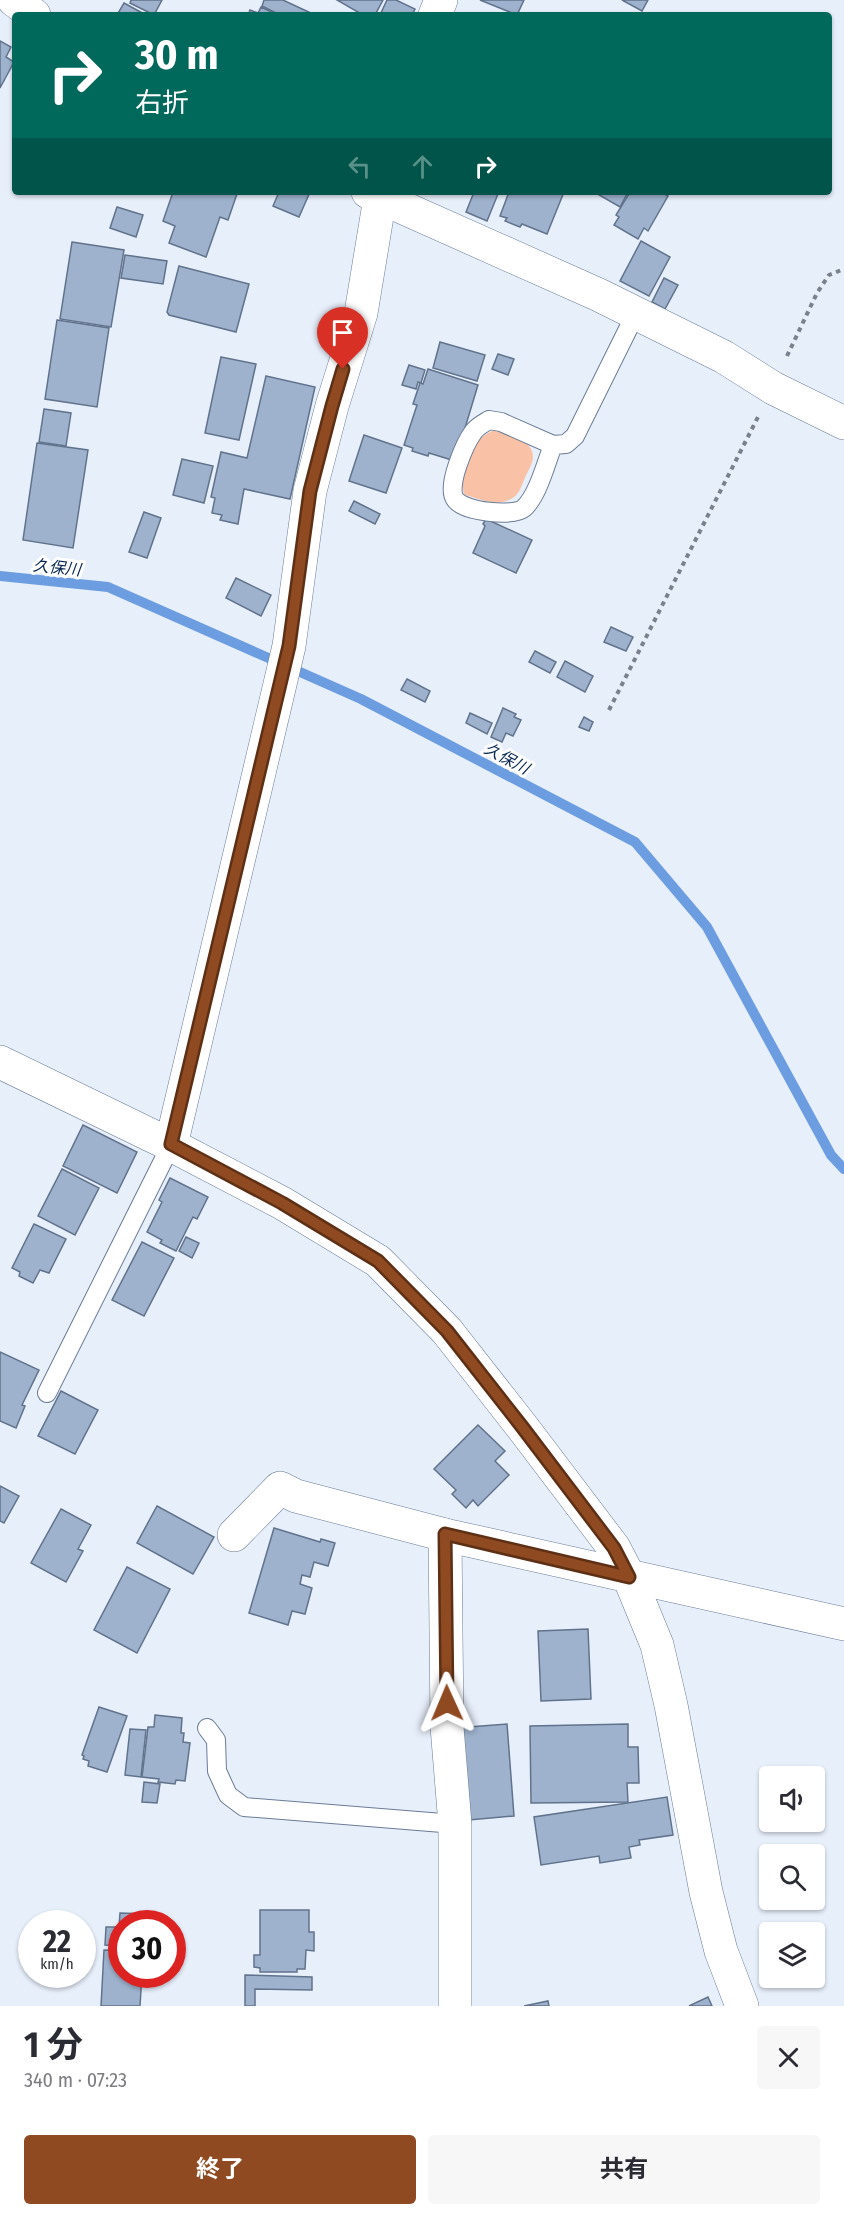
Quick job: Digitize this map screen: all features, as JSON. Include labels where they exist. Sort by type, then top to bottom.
[{"type":"street","points":[[14,0],[30,12]]},
{"type":"street","points":[[171,1144],[289,646],[310,491],[332,406],[361,313],[376,195]]},
{"type":"street","points":[[378,195],[636,313],[724,357],[773,388],[844,423]]},
{"type":"street","points":[[0,1062],[171,1144],[282,1203],[378,1261],[454,1340],[614,1548],[629,1577],[657,1645],[671,1705],[706,1892],[721,1951],[742,2006]]},
{"type":"street","points":[[234,1535],[280,1488],[296,1496],[445,1534],[844,1624]]},
{"type":"street","points":[[445,1534],[447,1727],[455,1824],[455,2006]]},
{"type":"lane","points":[[553,445],[531,500],[522,510],[504,513],[485,511],[464,507],[455,500],[452,486],[467,443],[475,429],[489,420],[501,422],[553,445],[566,444],[574,436],[636,313]]},
{"type":"lane","points":[[48,1393],[171,1144]]},
{"type":"lane","points":[[207,1728],[216,1740],[218,1771],[228,1795],[244,1807],[455,1824]]},
{"type":"path","points":[[609,711],[773,388],[817,293],[829,275],[844,269]]},
{"type":"shaded area","points":[[494,430],[507,432],[525,441],[533,458],[518,493],[514,497],[506,501],[488,502],[465,495],[463,483],[466,467],[475,445],[486,434]]},
{"type":"building","points":[[131,0],[162,0],[156,12],[148,12],[130,3]]},
{"type":"building","points":[[264,0],[283,0],[309,12],[274,12],[262,6]]},
{"type":"building","points":[[337,0],[383,0],[377,12],[358,12]]},
{"type":"building","points":[[387,0],[396,0],[415,9],[414,12],[381,12]]},
{"type":"building","points":[[480,0],[524,0],[518,12],[510,12]]},
{"type":"building","points":[[622,0],[648,0],[642,11]]},
{"type":"building","points":[[124,3],[140,12],[119,12]]},
{"type":"building","points":[[261,7],[272,12],[258,12]]},
{"type":"building","points":[[0,41],[11,47],[6,57],[12,61],[12,66],[0,88]]},
{"type":"building","points":[[172,195],[237,195],[228,220],[220,217],[206,257],[169,243],[175,226],[163,221]]},
{"type":"building","points":[[278,195],[309,195],[299,217],[273,206]]},
{"type":"building","points":[[473,195],[498,195],[487,221],[466,212]]},
{"type":"building","points":[[508,195],[563,195],[547,234],[522,224],[520,227],[505,221],[507,218],[500,216]]},
{"type":"building","points":[[599,195],[626,195],[620,207]]},
{"type":"building","points":[[628,195],[668,196],[648,231],[644,228],[638,239],[614,225],[619,217],[616,215]]},
{"type":"building","points":[[117,207],[143,215],[136,237],[110,228]]},
{"type":"building","points":[[641,241],[670,257],[649,296],[620,281]]},
{"type":"building","points":[[72,242],[124,250],[111,327],[60,319]]},
{"type":"building","points":[[125,255],[167,261],[163,284],[121,278]]},
{"type":"building","points":[[179,266],[249,284],[236,332],[169,315],[167,312]]},
{"type":"building","points":[[664,278],[678,285],[665,309],[652,302]]},
{"type":"building","points":[[57,320],[109,328],[97,407],[45,399]]},
{"type":"building","points":[[440,342],[485,355],[477,381],[433,368]]},
{"type":"building","points":[[498,354],[514,359],[508,375],[492,369]]},
{"type":"building","points":[[221,357],[256,364],[239,440],[205,433]]},
{"type":"building","points":[[409,365],[425,370],[421,383],[418,382],[416,389],[402,385]]},
{"type":"building","points":[[428,369],[478,385],[455,461],[429,453],[428,456],[412,451],[413,448],[404,445],[417,405],[413,404],[420,383],[423,384]]},
{"type":"building","points":[[266,376],[315,387],[290,499],[244,489],[238,524],[220,520],[222,515],[212,513],[215,498],[211,497],[221,452],[247,458]]},
{"type":"building","points":[[44,409],[71,413],[66,446],[39,442]]},
{"type":"building","points":[[364,435],[402,448],[386,493],[349,481]]},
{"type":"building","points":[[37,443],[88,450],[73,548],[23,540]]},
{"type":"building","points":[[182,459],[213,466],[204,503],[173,495]]},
{"type":"building","points":[[354,501],[380,514],[375,524],[349,511]]},
{"type":"building","points":[[144,512],[161,518],[147,558],[129,552]]},
{"type":"building","points":[[486,519],[532,540],[516,573],[473,553]]},
{"type":"building","points":[[236,578],[271,595],[261,616],[226,598]]},
{"type":"building","points":[[611,627],[633,637],[626,651],[604,642]]},
{"type":"building","points":[[535,651],[556,662],[550,673],[529,662]]},
{"type":"building","points":[[565,661],[593,676],[585,692],[557,677]]},
{"type":"building","points":[[407,679],[430,691],[425,702],[401,690]]},
{"type":"building","points":[[503,708],[516,714],[514,717],[521,720],[513,736],[506,733],[502,742],[491,737]]},
{"type":"building","points":[[470,713],[492,723],[487,734],[466,723]]},
{"type":"building","points":[[584,717],[593,722],[589,731],[579,727]]},
{"type":"building","points":[[83,1125],[137,1152],[117,1193],[63,1166]]},
{"type":"building","points":[[62,1169],[99,1188],[75,1235],[38,1216]]},
{"type":"building","points":[[170,1178],[208,1197],[197,1219],[193,1217],[176,1251],[160,1243],[162,1240],[147,1232],[162,1202],[159,1200]]},
{"type":"building","points":[[34,1224],[66,1239],[49,1273],[40,1270],[33,1283],[19,1276],[20,1272],[12,1268]]},
{"type":"building","points":[[186,1237],[199,1243],[192,1258],[179,1251]]},
{"type":"building","points":[[142,1242],[174,1258],[144,1316],[112,1300]]},
{"type":"building","points":[[0,1352],[39,1370],[22,1405],[25,1406],[16,1428],[0,1421]]},
{"type":"building","points":[[61,1391],[98,1410],[75,1454],[38,1436]]},
{"type":"building","points":[[478,1425],[505,1451],[495,1461],[509,1475],[478,1506],[473,1500],[466,1508],[452,1494],[456,1490],[434,1469]]},
{"type":"building","points":[[0,1486],[19,1496],[4,1523],[0,1521]]},
{"type":"building","points":[[157,1506],[214,1537],[193,1574],[137,1543]]},
{"type":"building","points":[[61,1509],[91,1525],[78,1549],[83,1551],[66,1582],[31,1563]]},
{"type":"building","points":[[274,1528],[320,1542],[321,1539],[335,1543],[328,1566],[314,1562],[310,1577],[302,1575],[300,1584],[312,1588],[305,1614],[292,1611],[288,1625],[249,1613]]},
{"type":"building","points":[[127,1567],[170,1589],[137,1653],[94,1630]]},
{"type":"building","points":[[588,1629],[591,1699],[541,1701],[538,1631]]},
{"type":"building","points":[[99,1707],[127,1716],[107,1772],[88,1766],[89,1761],[83,1759],[82,1755]]},
{"type":"building","points":[[155,1715],[182,1718],[183,1742],[190,1743],[185,1781],[176,1780],[175,1784],[142,1777],[148,1727],[154,1727]]},
{"type":"building","points":[[507,1724],[514,1816],[469,1820],[456,1728]]},
{"type":"building","points":[[628,1724],[628,1747],[638,1747],[639,1783],[627,1783],[628,1802],[531,1803],[530,1726]]},
{"type":"building","points":[[130,1729],[146,1730],[141,1777],[125,1775]]},
{"type":"building","points":[[144,1782],[160,1784],[157,1803],[142,1802]]},
{"type":"building","points":[[667,1797],[673,1835],[639,1840],[640,1845],[629,1847],[631,1858],[600,1863],[599,1856],[541,1865],[534,1817]]},
{"type":"building","points":[[260,1910],[309,1910],[309,1932],[314,1932],[314,1951],[306,1950],[305,1969],[297,1969],[297,1972],[260,1972],[260,1968],[254,1967],[254,1955],[260,1955]]},
{"type":"building","points":[[106,1927],[108,1927],[108,1945],[105,1945]]},
{"type":"building","points":[[104,1950],[108,1950],[108,1988],[141,1988],[140,2006],[101,2006]]},
{"type":"building","points":[[245,1975],[312,1977],[312,1990],[255,1989],[255,2006],[245,2006]]},
{"type":"building","points":[[708,1997],[712,2006],[689,2006]]},
{"type":"building","points":[[548,2001],[549,2006],[524,2006]]},
{"type":"waterway","name":"久保川","points":[[0,576],[108,587],[361,699],[635,842],[707,927],[831,1155],[844,1169]]},
{"type":"route","points":[[343,369],[310,491],[289,646],[171,1144],[282,1203],[378,1261],[447,1331],[614,1548],[629,1577],[445,1534],[447,1703]]}]
